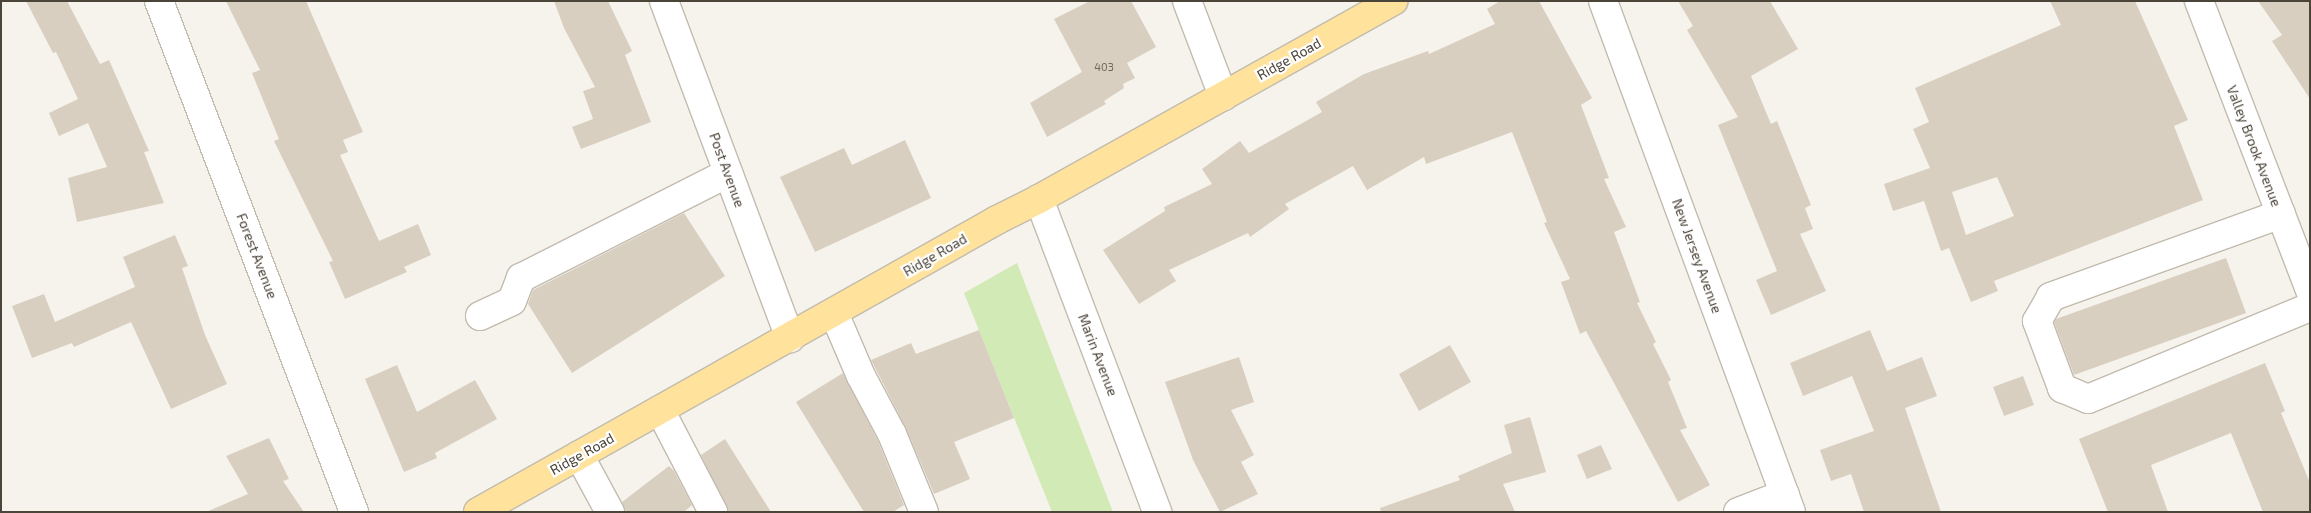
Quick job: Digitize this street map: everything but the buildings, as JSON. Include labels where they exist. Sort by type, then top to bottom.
[{"type":"main road","name":"Ridge Road","points":[[478,512],[997,220],[1039,199],[1394,1]]},
{"type":"street","name":"Forest Avenue","points":[[159,1],[354,512]]},
{"type":"street","name":"Post Avenue","points":[[664,1],[790,338]]},
{"type":"street","points":[[1187,1],[1223,96]]},
{"type":"street","name":"New Jersey Avenue","points":[[1603,1],[1788,503]]},
{"type":"street","name":"Valley Brook Avenue","points":[[2199,1],[2281,214],[2303,251],[2310,290]]},
{"type":"street","points":[[480,316],[512,301],[521,278],[728,173]]},
{"type":"street","name":"Marin Avenue","points":[[1039,199],[1157,512]]},
{"type":"street","points":[[2281,214],[2051,297],[2037,321],[2062,388],[2088,399],[2310,307]]},
{"type":"street","points":[[834,313],[861,376],[892,434],[924,512]]},
{"type":"street","points":[[660,410],[713,512]]},
{"type":"street","points":[[579,455],[610,512]]},
{"type":"street","points":[[1738,512],[1788,503]]},
{"type":"green space","points":[[1017,263],[1113,512],[1052,512],[964,293]]}]
